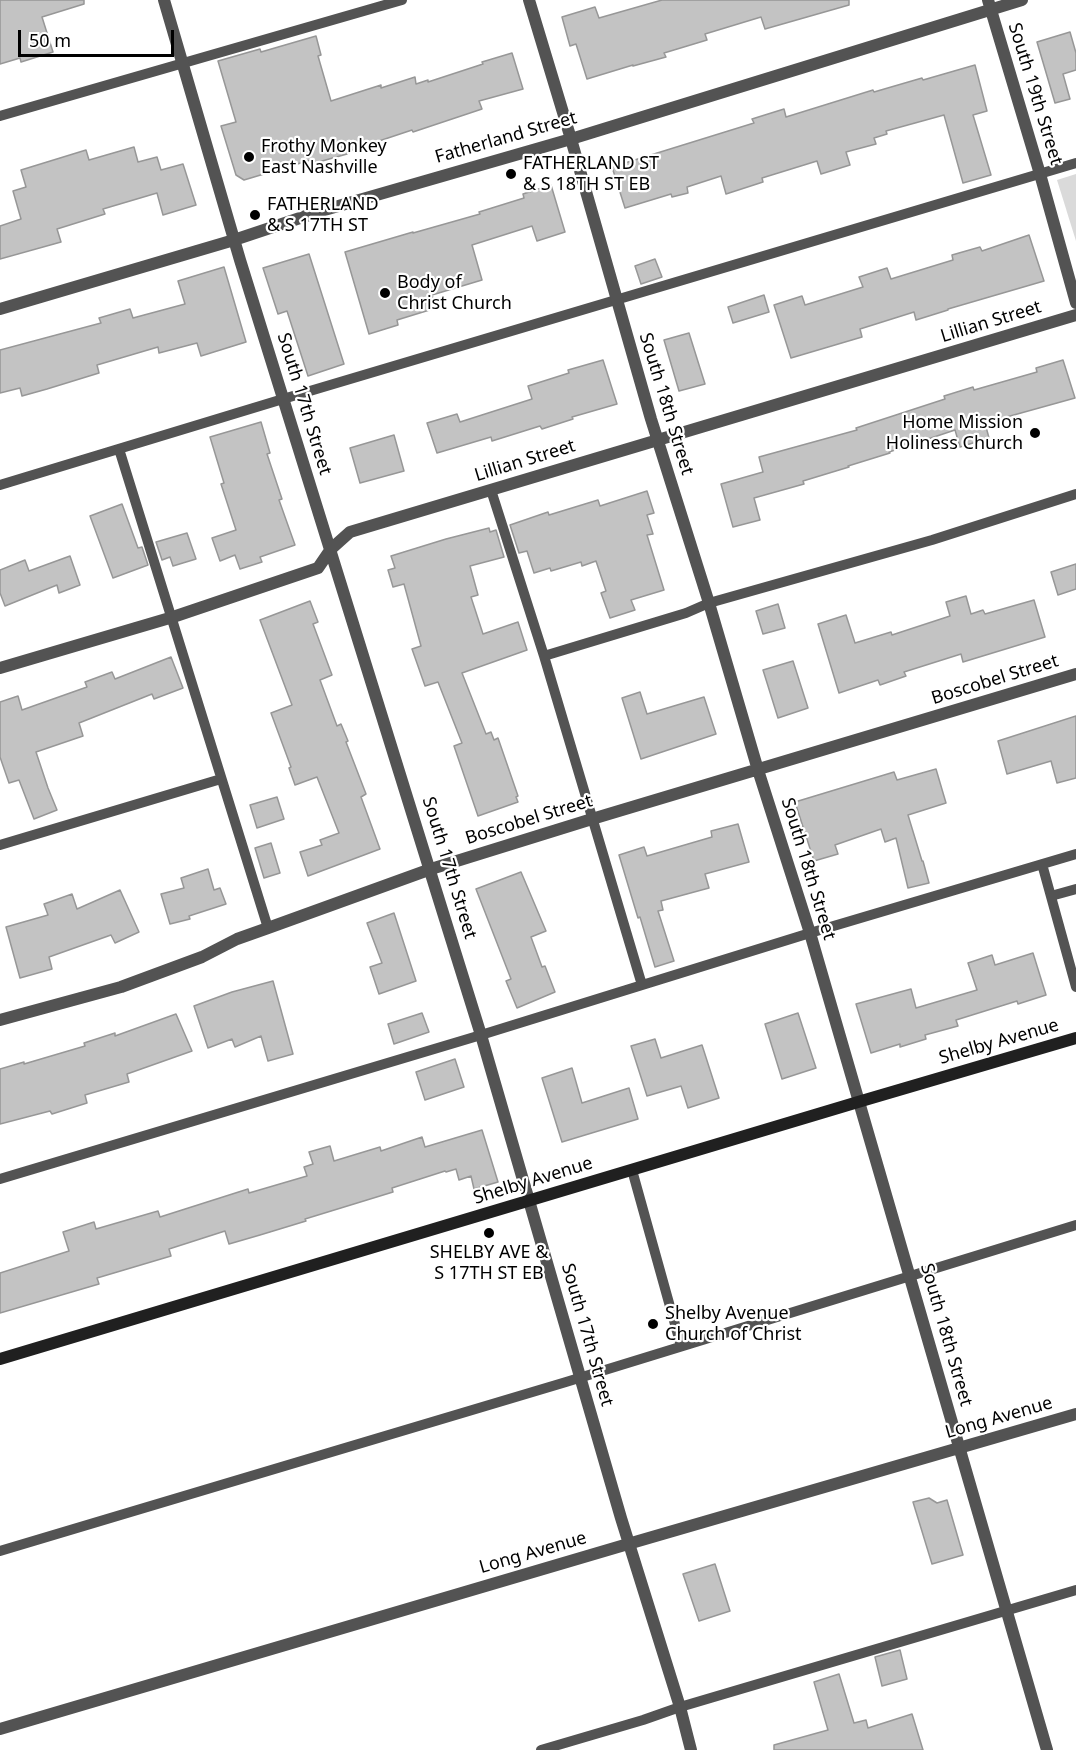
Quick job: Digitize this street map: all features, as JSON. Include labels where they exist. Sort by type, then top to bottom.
[{"type":"street","name":"South 17th Street","points":[[164,0],[234,240],[481,1035],[628,1544],[680,1707],[691,1750]]},
{"type":"street","name":"South 18th Street","points":[[529,0],[657,439],[810,933],[1047,1750]]},
{"type":"street","name":"Fatherland Street","points":[[0,309],[234,240],[321,211],[571,139],[989,5],[1022,0]]},
{"type":"street","name":"South 19th Street","points":[[989,5],[1076,303]]},
{"type":"street","name":"Lillian Street","points":[[0,668],[173,617],[318,568],[331,549],[350,532],[1076,315]]},
{"type":"street","name":"Boscobel Street","points":[[0,1020],[121,987],[202,957],[237,939],[431,869],[1076,674]]},
{"type":"street","name":"Shelby Avenue","points":[[0,1359],[1076,1038]]},
{"type":"street","name":"Long Avenue","points":[[0,1729],[1076,1414]]},
{"type":"lane","points":[[0,116],[402,0]]},
{"type":"lane","points":[[0,485],[1076,163]]},
{"type":"lane","points":[[119,449],[173,617],[267,928]]},
{"type":"lane","points":[[491,490],[544,656],[642,985]]},
{"type":"lane","points":[[544,656],[686,613],[709,603],[932,540],[1076,494]]},
{"type":"lane","points":[[0,845],[221,779]]},
{"type":"lane","points":[[0,1179],[1076,854]]},
{"type":"lane","points":[[1042,864],[1076,987]]},
{"type":"lane","points":[[1051,896],[1076,890]]},
{"type":"lane","points":[[632,1170],[681,1346]]},
{"type":"lane","points":[[0,1551],[1076,1225]]},
{"type":"lane","points":[[541,1750],[1076,1590]]},
{"type":"shaded area","points":[[1076,174],[1076,241],[1057,180]]},
{"type":"building","points":[[0,0],[84,0],[84,4],[42,17],[53,52],[21,62],[20,58],[0,64]]},
{"type":"building","points":[[662,0],[849,0],[849,5],[765,29],[761,17],[705,34],[707,40],[664,53],[666,57],[587,79],[576,44],[570,46],[562,17],[595,7],[599,18]]},
{"type":"building","points":[[1070,32],[1076,53],[1076,70],[1063,74],[1070,99],[1055,103],[1037,42]]},
{"type":"building","points":[[316,36],[321,55],[318,56],[331,101],[415,77],[416,84],[428,80],[428,82],[512,53],[523,89],[479,101],[482,109],[346,152],[347,154],[315,163],[314,159],[244,180],[236,175],[221,126],[236,122],[218,61],[260,49],[261,52]]},
{"type":"building","points":[[975,65],[987,111],[973,115],[991,175],[963,183],[944,115],[886,131],[887,134],[874,138],[876,144],[846,152],[850,165],[821,174],[817,161],[762,178],[763,182],[726,194],[721,176],[687,187],[688,193],[672,197],[671,194],[625,208],[612,167],[754,123],[752,119],[784,109],[786,117],[873,90],[874,92],[922,78],[923,80]]},
{"type":"building","points":[[134,147],[138,162],[157,157],[161,170],[183,164],[196,205],[163,215],[157,193],[103,209],[105,214],[57,229],[61,242],[0,259],[0,226],[21,219],[13,191],[26,187],[21,170],[86,150],[89,160]]},
{"type":"building","points":[[551,185],[565,232],[537,241],[532,226],[472,245],[482,280],[432,295],[436,308],[397,320],[398,325],[369,334],[345,252],[480,214],[479,212],[524,198],[523,194]]},
{"type":"building","points":[[1029,235],[1044,281],[916,320],[914,312],[860,329],[862,337],[791,358],[774,305],[802,296],[805,305],[863,287],[859,277],[887,268],[891,279],[953,260],[952,255],[980,247],[982,251]]},
{"type":"building","points":[[309,254],[344,364],[308,376],[287,311],[278,314],[263,268]]},
{"type":"building","points":[[655,259],[662,277],[641,284],[635,266]]},
{"type":"building","points":[[224,267],[246,342],[201,356],[197,343],[159,353],[158,347],[97,365],[99,373],[47,389],[22,396],[20,388],[0,393],[0,350],[101,323],[99,318],[130,309],[133,318],[185,304],[178,281]]},
{"type":"building","points":[[764,295],[769,312],[733,323],[728,307]]},
{"type":"building","points":[[689,333],[705,384],[679,391],[664,340]]},
{"type":"building","points":[[603,360],[617,404],[572,417],[573,419],[542,429],[540,426],[492,441],[491,437],[437,453],[427,423],[457,414],[460,422],[532,399],[528,386],[569,373],[568,370]]},
{"type":"building","points":[[1063,360],[1075,398],[985,423],[989,438],[960,447],[955,430],[803,481],[804,484],[754,498],[760,520],[733,527],[721,484],[763,472],[759,457],[857,430],[856,428],[945,399],[944,396],[1037,372],[1036,368]]},
{"type":"building","points":[[261,422],[270,453],[267,454],[282,499],[279,500],[295,545],[260,557],[262,562],[240,569],[235,555],[220,561],[212,538],[236,530],[221,484],[224,483],[210,437]]},
{"type":"building","points":[[394,435],[404,471],[360,483],[350,448]]},
{"type":"building","points":[[647,491],[654,513],[647,515],[653,534],[647,535],[664,590],[631,600],[635,610],[610,618],[601,593],[606,591],[596,561],[582,566],[581,562],[551,571],[550,568],[534,573],[527,551],[519,553],[510,525],[548,512],[549,515],[598,500],[600,506]]},
{"type":"building","points":[[122,504],[138,548],[142,547],[148,565],[113,578],[90,516]]},
{"type":"building","points":[[489,528],[490,532],[496,530],[504,557],[470,566],[478,595],[471,597],[483,634],[518,622],[527,650],[462,673],[486,734],[491,732],[494,740],[498,738],[518,796],[516,797],[518,802],[478,816],[454,746],[462,743],[438,682],[425,686],[412,649],[421,646],[404,584],[393,587],[388,570],[395,568],[391,556]]},
{"type":"building","points":[[187,533],[196,559],[173,566],[170,557],[162,560],[156,542]]},
{"type":"building","points":[[70,556],[80,585],[59,593],[57,585],[5,606],[0,593],[0,570],[25,560],[29,571]]},
{"type":"building","points":[[1076,564],[1076,589],[1058,595],[1051,572]]},
{"type":"building","points":[[966,596],[971,614],[983,610],[985,614],[1034,600],[1045,637],[963,662],[961,654],[904,672],[906,676],[880,685],[878,680],[839,693],[818,624],[846,615],[855,643],[891,632],[892,635],[950,616],[946,602]]},
{"type":"building","points":[[310,601],[318,622],[313,624],[332,675],[320,680],[337,726],[341,724],[348,741],[346,742],[366,794],[361,797],[380,849],[308,876],[300,852],[322,845],[320,840],[339,833],[317,777],[295,785],[289,768],[291,767],[271,713],[292,705],[260,620]]},
{"type":"building","points":[[778,604],[785,628],[763,634],[756,611]]},
{"type":"building","points":[[171,657],[183,688],[154,699],[152,694],[79,723],[83,736],[36,752],[57,810],[34,819],[19,780],[9,783],[0,757],[0,702],[18,696],[22,710],[87,687],[85,682],[112,672],[115,679]]},
{"type":"building","points":[[793,661],[808,708],[778,718],[763,670]]},
{"type":"building","points":[[640,692],[647,714],[704,697],[716,734],[641,759],[622,698]]},
{"type":"building","points":[[1076,716],[1076,778],[1057,783],[1051,761],[1007,774],[998,741]]},
{"type":"building","points":[[936,769],[946,803],[908,815],[929,883],[908,888],[896,838],[885,842],[881,829],[835,845],[838,854],[814,861],[795,802],[894,772],[897,780]]},
{"type":"building","points":[[277,797],[284,819],[257,828],[250,805]]},
{"type":"building","points":[[738,824],[749,862],[705,874],[709,888],[661,901],[663,910],[658,911],[674,961],[655,967],[619,855],[644,847],[647,856],[712,837],[711,831]]},
{"type":"building","points":[[271,843],[280,873],[264,878],[255,848]]},
{"type":"building","points":[[208,869],[214,890],[220,888],[226,904],[189,916],[190,919],[170,924],[161,894],[184,888],[181,878]]},
{"type":"building","points":[[521,872],[546,931],[531,937],[542,967],[545,966],[555,992],[517,1008],[506,981],[511,979],[476,889]]},
{"type":"building","points":[[120,890],[139,932],[115,943],[111,935],[49,957],[52,969],[20,978],[6,927],[48,915],[44,904],[72,894],[77,909]]},
{"type":"building","points":[[394,913],[416,981],[379,994],[370,967],[382,963],[367,923]]},
{"type":"building","points":[[1033,953],[1046,995],[1018,1004],[1017,1001],[956,1020],[958,1026],[925,1035],[926,1039],[871,1053],[856,1004],[911,989],[916,1008],[977,990],[968,963],[992,955],[995,965]]},
{"type":"building","points":[[273,981],[293,1054],[268,1061],[261,1036],[235,1047],[232,1039],[208,1048],[194,1006],[232,992]]},
{"type":"building","points":[[422,1013],[429,1032],[394,1044],[388,1024]]},
{"type":"building","points":[[798,1013],[816,1068],[782,1079],[765,1024]]},
{"type":"building","points":[[176,1014],[192,1051],[127,1074],[129,1082],[85,1095],[87,1103],[52,1114],[50,1111],[0,1124],[0,1069],[85,1046],[84,1043],[115,1033],[115,1036]]},
{"type":"building","points":[[655,1039],[661,1058],[702,1045],[719,1098],[688,1108],[681,1086],[647,1096],[631,1046]]},
{"type":"building","points":[[455,1059],[464,1087],[425,1100],[416,1072]]},
{"type":"building","points":[[572,1068],[582,1103],[629,1088],[638,1119],[562,1142],[542,1078]]},
{"type":"building","points":[[482,1130],[498,1182],[474,1189],[471,1176],[459,1180],[456,1169],[445,1171],[392,1188],[393,1192],[229,1244],[225,1231],[169,1249],[171,1256],[97,1278],[99,1284],[0,1313],[0,1273],[69,1251],[63,1232],[94,1222],[96,1229],[158,1211],[160,1217],[248,1189],[249,1193],[307,1176],[304,1167],[313,1164],[309,1152],[330,1146],[334,1161],[380,1147],[381,1151],[422,1137],[425,1147]]},
{"type":"building","points":[[929,1498],[937,1503],[947,1500],[963,1555],[932,1564],[913,1502]]},
{"type":"building","points":[[715,1564],[730,1611],[699,1621],[683,1574]]},
{"type":"building","points":[[900,1650],[907,1679],[882,1686],[875,1657]]},
{"type":"building","points":[[839,1674],[854,1723],[866,1720],[868,1728],[912,1714],[923,1750],[774,1750],[774,1745],[828,1730],[814,1682]]},
{"type":"place","name":"Frothy Monkey East Nashville","points":[[249,157]]},
{"type":"place","name":"FATHERLAND ST & S 18TH ST EB","points":[[511,174]]},
{"type":"place","name":"FATHERLAND & S 17TH ST","points":[[255,215]]},
{"type":"place","name":"Body of Christ Church","points":[[385,293]]},
{"type":"place","name":"Home Mission Holiness Church","points":[[1035,433]]},
{"type":"place","name":"SHELBY AVE & S 17TH ST EB","points":[[489,1233]]},
{"type":"place","name":"Shelby Avenue Church of Christ","points":[[653,1324]]}]
